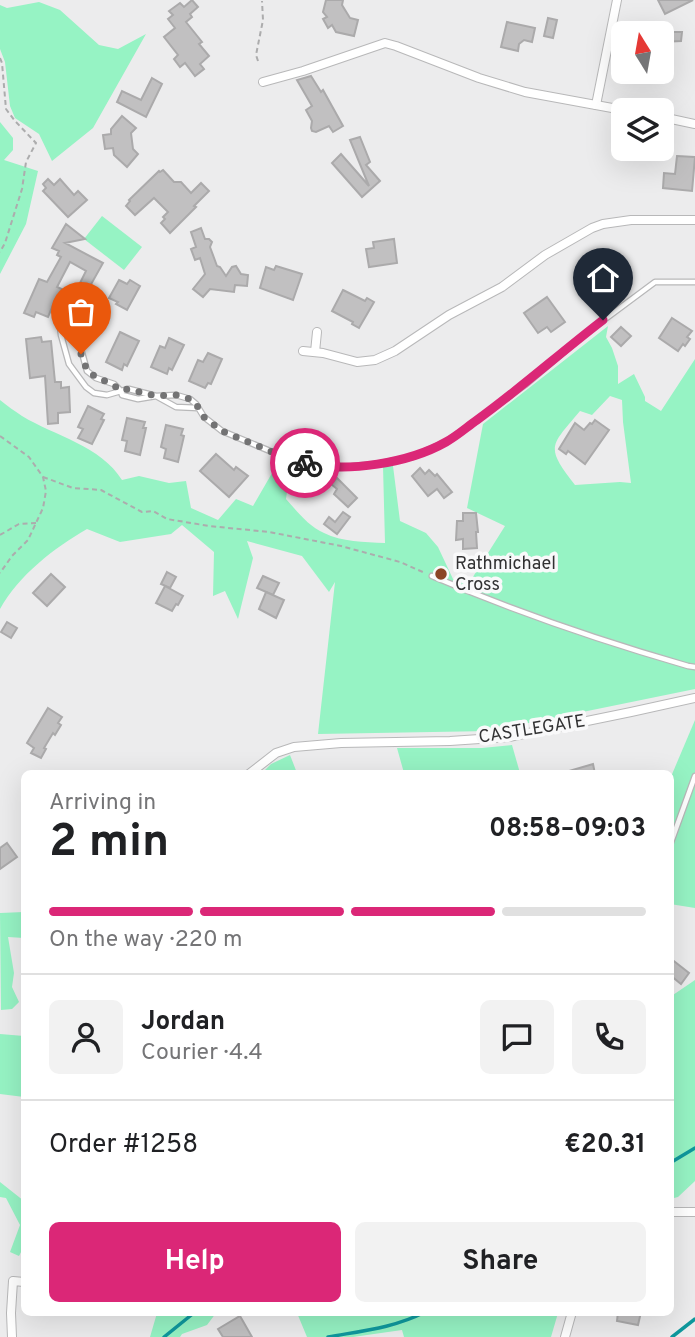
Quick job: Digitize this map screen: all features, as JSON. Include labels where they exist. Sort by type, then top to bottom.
[{"type":"street","points":[[596,105],[617,0]]},
{"type":"street","points":[[263,82],[385,43],[525,92],[611,108]]},
{"type":"street","points":[[674,120],[695,124]]},
{"type":"street","points":[[303,351],[357,362],[375,360],[395,351],[449,315],[502,287],[545,255],[592,228],[631,220],[695,220]]},
{"type":"street","points":[[315,352],[317,332]]},
{"type":"street","name":"CASTLEGATE","points":[[254,770],[276,753],[294,747],[509,737],[695,698]]},
{"type":"street","points":[[674,1212],[695,1212]]},
{"type":"street","points":[[12,1337],[13,1281],[21,1282]]},
{"type":"street","points":[[565,1337],[571,1316]]},
{"type":"lane","points":[[198,408],[176,407],[156,396],[128,389],[121,391],[107,395],[94,393],[77,377],[69,364],[60,329],[62,321],[71,317],[82,321],[85,327],[80,348],[87,371],[96,378],[114,384],[121,391],[122,395],[145,399],[156,396],[176,395],[190,399],[196,404],[204,417],[234,437],[282,456],[311,464],[340,467],[377,464],[412,457],[446,442],[524,385],[585,334],[655,282],[695,282]]},
{"type":"lane","points":[[432,576],[565,628],[620,647],[695,667]]},
{"type":"lane","points":[[674,834],[695,776]]},
{"type":"path","points":[[257,0],[262,0],[263,20],[256,55],[258,61]]},
{"type":"path","points":[[0,58],[6,108],[36,143],[26,162],[22,189],[0,252]]},
{"type":"path","points":[[0,436],[29,457],[43,477],[46,491],[43,508],[28,540],[0,573]]},
{"type":"path","points":[[43,477],[73,488],[101,490],[142,512],[153,511],[167,519],[269,532],[341,546],[400,562],[432,576]]},
{"type":"path","points":[[0,535],[19,524],[37,523]]},
{"type":"green space","points":[[39,2],[60,10],[99,45],[118,49],[146,34],[93,128],[52,161],[39,134],[15,118],[10,106],[5,62],[0,49],[0,5],[7,8]]},
{"type":"green space","points":[[0,122],[13,138],[13,150],[4,160],[38,171],[26,224],[0,274]]},
{"type":"green space","points":[[102,216],[142,247],[124,270],[84,239]]},
{"type":"green space","points":[[608,326],[606,337],[618,366],[618,384],[634,374],[645,401],[661,411],[695,359],[695,689],[490,731],[318,734],[335,582],[329,592],[302,556],[247,541],[253,558],[238,619],[225,591],[213,596],[214,552],[182,525],[171,534],[120,542],[87,529],[38,563],[17,585],[0,609],[0,400],[22,416],[90,450],[113,468],[122,480],[139,476],[169,483],[186,481],[191,508],[218,520],[236,499],[253,506],[279,461],[290,470],[286,499],[313,526],[338,538],[385,543],[383,466],[393,466],[400,521],[426,533],[438,547],[453,579],[471,580],[505,526],[467,508],[483,424]],"holes":[[[610,396],[622,400],[631,483],[575,485],[555,454],[557,440],[580,411],[592,415]]]},
{"type":"green space","points":[[695,720],[695,908],[674,905],[674,770]]},
{"type":"green space","points":[[512,745],[519,770],[403,770],[397,748],[482,748]]},
{"type":"green space","points":[[290,755],[296,770],[265,770]]},
{"type":"green space","points":[[21,912],[21,938],[8,937],[14,973],[12,987],[19,1002],[12,1009],[1,1010],[0,913]]},
{"type":"green space","points":[[695,980],[695,1181],[674,1198],[674,994]]},
{"type":"green space","points":[[0,1034],[21,1036],[21,1097],[0,1094]]},
{"type":"green space","points":[[0,1182],[21,1199],[19,1256],[10,1252],[20,1225],[6,1198],[0,1197]]},
{"type":"green space","points":[[156,1316],[214,1316],[207,1325],[180,1337],[150,1337]]},
{"type":"green space","points":[[299,1316],[557,1316],[551,1337],[404,1337],[402,1330],[353,1337],[307,1337]]},
{"type":"building","points":[[192,0],[198,7],[186,22],[209,56],[200,64],[204,69],[195,76],[185,63],[180,67],[174,59],[178,55],[164,37],[175,28],[168,19],[173,15],[169,11],[180,3],[184,7]]},
{"type":"building","points":[[326,0],[343,0],[342,5],[350,18],[358,20],[354,36],[336,32],[332,25],[328,28],[323,19],[327,17],[323,12]]},
{"type":"building","points":[[658,0],[693,0],[665,14]]},
{"type":"building","points":[[548,18],[557,20],[553,38],[544,36]]},
{"type":"building","points":[[507,22],[535,28],[532,42],[524,40],[519,44],[518,51],[501,47]]},
{"type":"building","points":[[674,32],[682,32],[681,41],[674,41]]},
{"type":"building","points":[[311,76],[321,92],[323,90],[343,126],[333,132],[329,126],[312,131],[312,121],[306,110],[312,106],[297,80]]},
{"type":"building","points":[[152,78],[162,84],[146,117],[117,102],[122,91],[141,100]]},
{"type":"building","points":[[122,116],[136,128],[131,133],[133,149],[138,154],[127,167],[114,155],[113,148],[105,149],[103,135],[111,134],[111,129]]},
{"type":"building","points":[[360,137],[370,162],[366,165],[380,181],[362,197],[332,163],[341,154],[369,186],[350,140]]},
{"type":"building","points":[[677,156],[695,157],[692,191],[663,188],[664,173],[675,174]]},
{"type":"building","points":[[163,170],[174,182],[181,182],[191,193],[201,183],[209,191],[170,233],[161,223],[168,212],[154,198],[135,215],[126,206],[129,200]]},
{"type":"building","points":[[48,179],[54,185],[60,179],[74,195],[78,191],[87,200],[68,217],[43,191],[46,188],[43,184]]},
{"type":"building","points":[[66,224],[85,239],[65,243],[103,263],[89,288],[80,283],[86,271],[70,262],[57,287],[73,294],[68,304],[56,298],[48,317],[36,312],[34,317],[24,313],[39,279],[47,282],[61,257],[57,255],[59,251],[52,248]]},
{"type":"building","points":[[201,228],[205,239],[212,242],[210,247],[217,266],[226,276],[232,267],[236,266],[241,274],[248,275],[247,286],[235,285],[234,292],[210,289],[203,297],[193,289],[205,274],[200,258],[195,260],[191,249],[196,247],[191,232]]},
{"type":"building","points":[[394,239],[397,263],[369,267],[366,249],[374,248],[373,242]]},
{"type":"building","points":[[276,266],[302,274],[293,300],[260,288],[266,267],[274,270]]},
{"type":"building","points":[[119,280],[127,284],[130,280],[140,286],[127,310],[109,298]]},
{"type":"building","points":[[343,290],[365,301],[367,298],[374,302],[359,328],[332,311]]},
{"type":"building","points":[[547,297],[565,322],[551,332],[547,327],[538,333],[524,313]]},
{"type":"building","points":[[672,318],[692,331],[687,337],[690,339],[678,351],[659,338]]},
{"type":"building","points":[[621,327],[631,336],[621,346],[611,337]]},
{"type":"building","points":[[120,332],[139,341],[127,366],[124,364],[122,370],[106,362]]},
{"type":"building","points":[[41,337],[42,342],[51,341],[55,382],[61,382],[61,388],[69,387],[70,412],[58,413],[58,423],[48,424],[45,376],[30,378],[26,339]]},
{"type":"building","points":[[169,338],[184,345],[172,370],[169,368],[167,374],[151,367],[160,346],[165,348]]},
{"type":"building","points":[[208,353],[222,359],[211,384],[208,383],[205,388],[189,381],[198,360],[203,362]]},
{"type":"building","points":[[88,406],[104,414],[101,419],[104,420],[92,444],[78,438],[83,429],[78,427]]},
{"type":"building","points":[[127,418],[145,422],[140,455],[125,451],[127,441],[122,440]]},
{"type":"building","points":[[595,420],[609,430],[585,464],[568,451],[566,454],[559,449],[575,423],[584,430]]},
{"type":"building","points":[[166,425],[183,429],[178,462],[164,458],[166,449],[161,447]]},
{"type":"building","points":[[216,454],[234,470],[236,467],[248,476],[229,497],[200,471]]},
{"type":"building","points":[[420,468],[425,474],[429,470],[435,476],[437,474],[452,492],[444,498],[437,489],[428,496],[412,476]]},
{"type":"building","points":[[337,478],[357,498],[348,507],[334,494],[337,489],[331,484]]},
{"type":"building","points":[[343,512],[350,517],[337,534],[324,524],[329,517],[335,522]]},
{"type":"building","points":[[463,513],[476,513],[477,548],[463,549],[463,539],[456,540],[457,521],[463,521]]},
{"type":"building","points":[[167,572],[176,577],[170,588],[161,584]]},
{"type":"building","points":[[51,574],[65,587],[47,606],[33,593]]},
{"type":"building","points":[[263,576],[279,583],[273,595],[257,588]]},
{"type":"building","points":[[165,586],[183,596],[172,611],[156,603]]},
{"type":"building","points":[[266,592],[284,600],[276,618],[259,609]]},
{"type":"building","points":[[7,622],[17,628],[11,638],[1,632]]},
{"type":"building","points":[[48,708],[62,717],[58,723],[61,725],[55,735],[53,733],[41,758],[31,753],[34,748],[27,743]]},
{"type":"building","points":[[593,764],[594,770],[572,770]]},
{"type":"building","points":[[7,843],[17,857],[0,869],[0,848]]},
{"type":"building","points":[[674,961],[689,973],[681,984],[674,978]]},
{"type":"building","points":[[240,1316],[252,1337],[223,1337],[218,1329]]},
{"type":"building","points":[[618,1316],[640,1316],[638,1325],[617,1321]]},
{"type":"waterway","points":[[674,1161],[695,1148]]},
{"type":"waterway","points":[[164,1337],[190,1316]]},
{"type":"waterway","points":[[328,1337],[365,1331],[415,1316]]},
{"type":"waterway","points":[[672,1337],[695,1319]]},
{"type":"way so far","points":[[81,354],[87,371],[96,378],[114,384],[121,391],[128,389],[156,396],[176,395],[190,399],[204,417],[222,431],[305,463]]},
{"type":"place","name":"Rathmichael Cross","points":[[441,574]]},
{"type":"route","points":[[305,463],[340,467],[377,464],[412,457],[446,442],[524,385],[603,320]]}]
